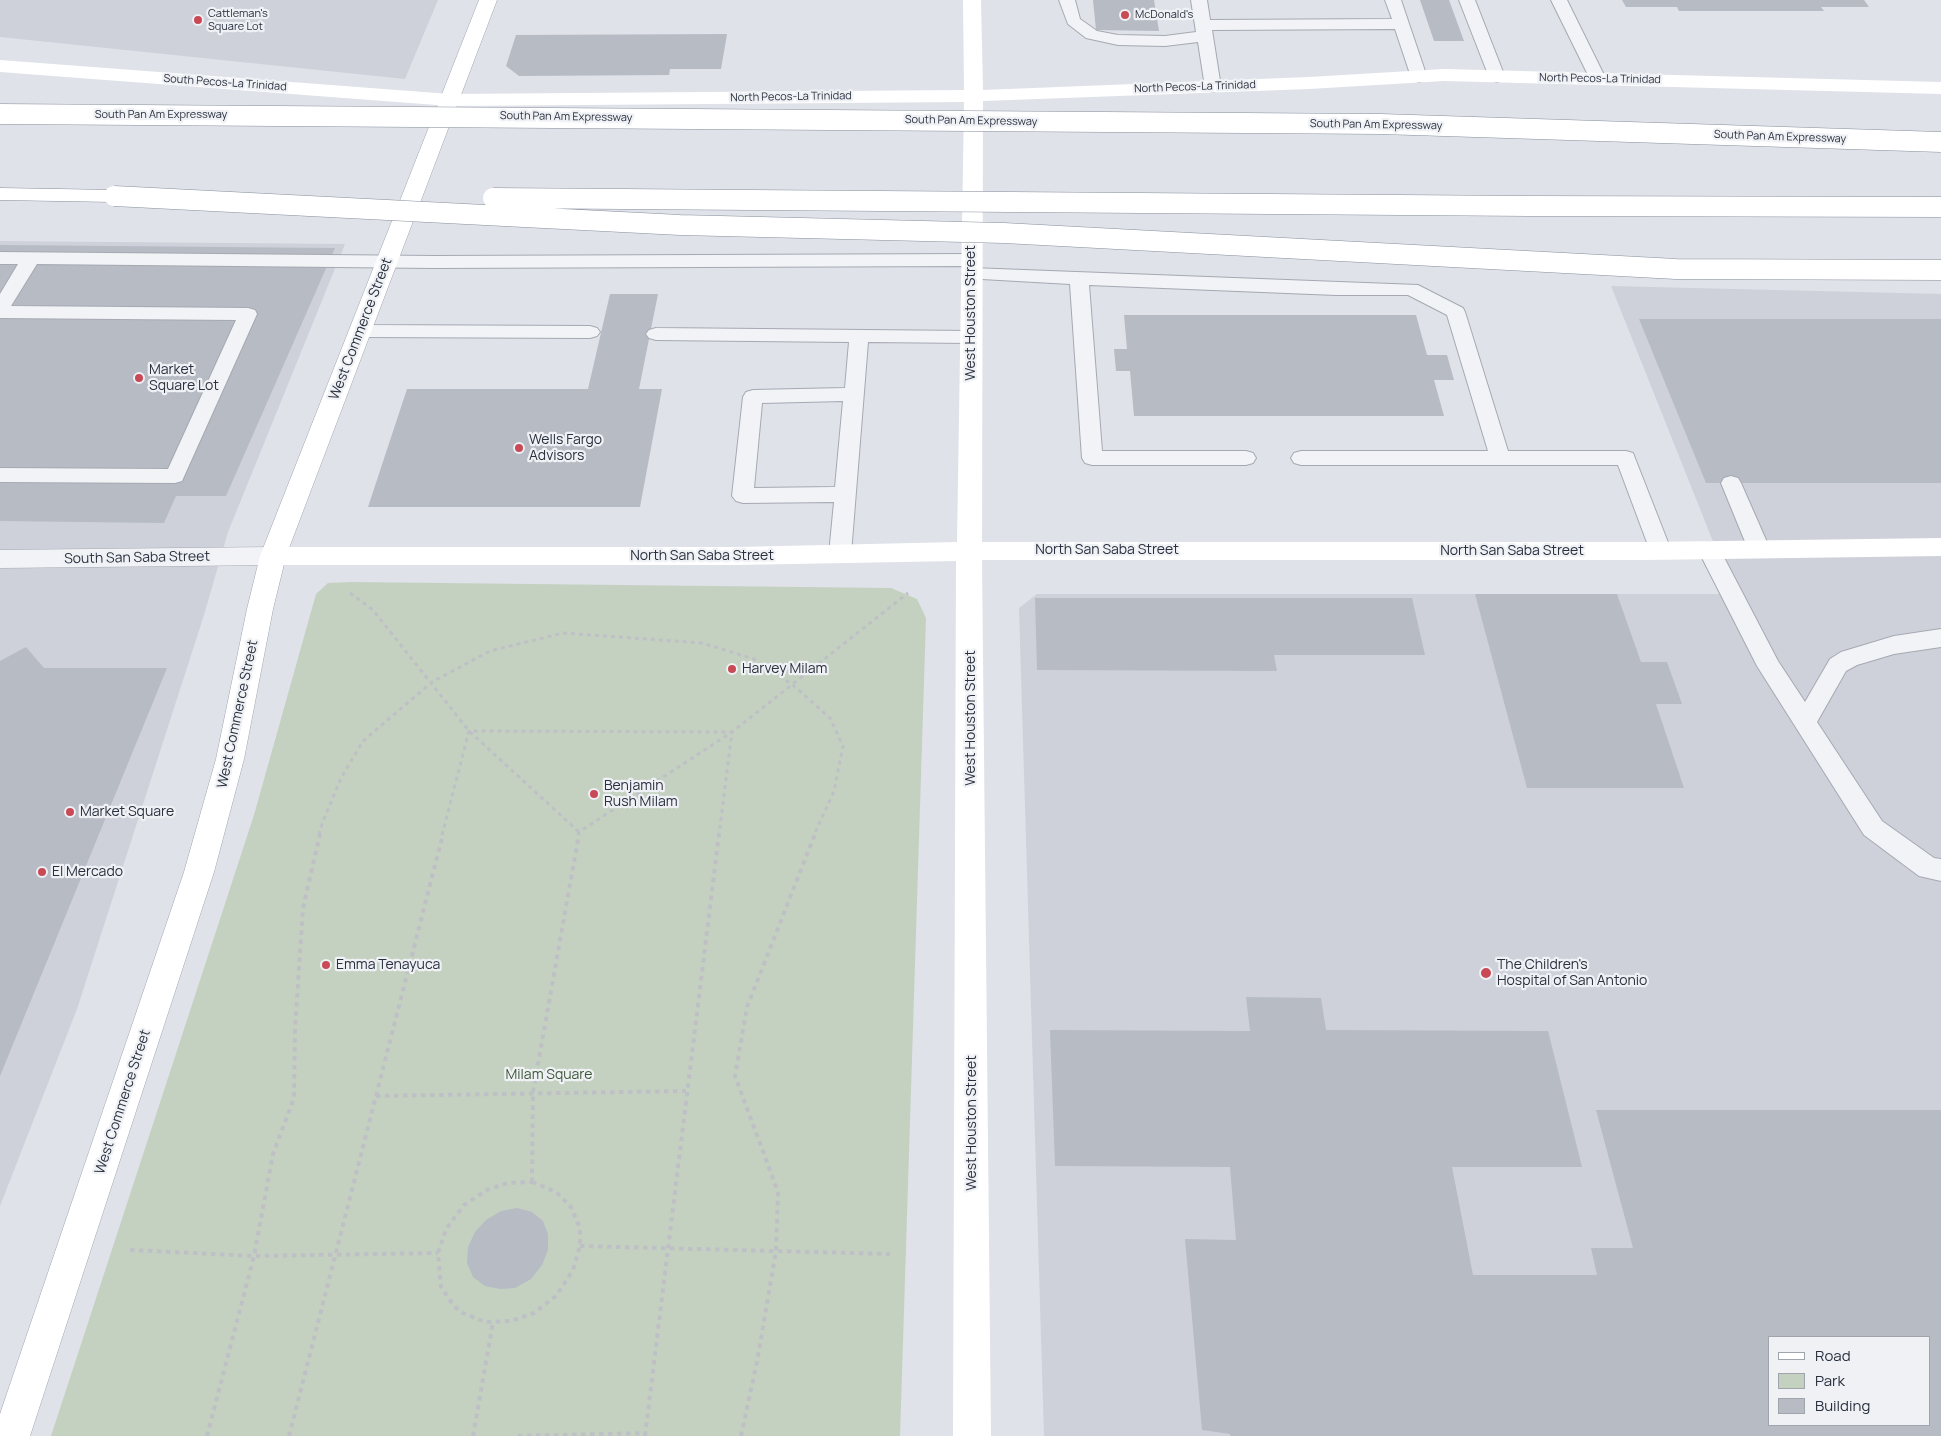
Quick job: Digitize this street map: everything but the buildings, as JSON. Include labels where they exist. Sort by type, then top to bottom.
[{"type":"main road","name":"West Commerce Street","points":[[11,1436],[199,872],[230,759],[260,609],[273,556],[488,0]]},
{"type":"main road","name":"West Houston Street","points":[[972,0],[974,96],[969,551],[972,1436]]},
{"type":"main road","name":"South Pecos-La Trinidad","points":[[0,66],[450,100]]},
{"type":"main road","name":"North Pecos-La Trinidad","points":[[450,100],[974,96],[1419,77],[1598,79],[1941,88]]},
{"type":"main road","name":"South Pan Am Expressway","points":[[0,114],[1381,124],[1941,142]]},
{"type":"main road","points":[[0,194],[1530,206],[1941,207]]},
{"type":"main road","points":[[114,196],[680,225],[1004,233],[1676,269],[1941,270]]},
{"type":"main road","name":"North San Saba Street","points":[[273,556],[840,554],[1030,550],[1759,550],[1941,547]]},
{"type":"street","name":"South San Saba Street","points":[[0,559],[273,556]]},
{"type":"lane","points":[[1067,0],[1073,21],[1092,35],[1118,40],[1165,41],[1203,31],[1401,24]]},
{"type":"lane","points":[[1199,0],[1212,87]]},
{"type":"lane","points":[[1393,0],[1419,77]]},
{"type":"lane","points":[[1467,0],[1497,77]]},
{"type":"lane","points":[[1559,0],[1598,79]]},
{"type":"lane","points":[[0,258],[971,267],[1079,279],[1336,289],[1411,289],[1456,312],[1500,458]]},
{"type":"lane","points":[[0,475],[176,476],[248,314],[0,310],[31,258]]},
{"type":"lane","points":[[1079,279],[1092,458],[1246,458]]},
{"type":"lane","points":[[361,330],[590,332]]},
{"type":"lane","points":[[656,334],[971,337]]},
{"type":"lane","points":[[840,554],[859,336]]},
{"type":"lane","points":[[845,494],[743,496],[752,397],[853,394]]},
{"type":"lane","points":[[1301,458],[1626,458],[1660,550]]},
{"type":"lane","points":[[1731,483],[1759,550]]},
{"type":"lane","points":[[1709,550],[1769,666],[1873,828],[1928,868],[1941,870]]},
{"type":"lane","points":[[1805,722],[1838,666],[1849,658],[1894,645],[1941,638]]},
{"type":"path","points":[[347,591],[373,610],[469,731],[579,832]]},
{"type":"path","points":[[532,1182],[533,1092],[579,832],[732,732],[908,593]]},
{"type":"path","points":[[207,1436],[254,1256],[273,1154],[294,1098],[295,1028],[303,908],[322,824],[340,778],[363,741],[432,682],[490,651],[563,633],[702,643],[754,659],[793,685],[830,718],[844,746],[834,791],[798,873],[747,1007],[735,1076],[778,1192],[776,1251],[757,1362],[741,1436]]},
{"type":"path","points":[[469,731],[732,732]]},
{"type":"path","points":[[289,1436],[469,731]]},
{"type":"path","points":[[518,1436],[645,1434],[732,732]]},
{"type":"path","points":[[376,1096],[686,1091]]},
{"type":"path","points":[[532,1182],[556,1192],[571,1207],[580,1228],[580,1246],[573,1270],[556,1296],[534,1313],[511,1321],[493,1322],[485,1322],[463,1314],[454,1306],[441,1287],[438,1253],[446,1229],[464,1205],[487,1190],[507,1183],[532,1182]]},
{"type":"path","points":[[580,1246],[890,1254]]},
{"type":"path","points":[[130,1250],[254,1256],[438,1253]]},
{"type":"path","points":[[472,1436],[493,1322]]},
{"type":"shaded area","points":[[0,0],[438,0],[405,79],[0,37]]},
{"type":"shaded area","name":"Market Square","points":[[0,241],[345,244],[228,532],[204,615],[77,1009],[0,1206]]},
{"type":"shaded area","name":"The Children's Hospital of San Antonio","points":[[1611,286],[1941,294],[1941,1436],[1044,1436],[1019,608],[1037,594],[1734,594]]},
{"type":"green space","name":"Milam Square","points":[[328,583],[891,588],[917,599],[926,618],[900,1436],[51,1436],[254,815],[316,594]]},
{"type":"place","name":"McDonald's","points":[[1125,15]]},
{"type":"place","name":"Cattleman's Square Lot","points":[[198,20]]},
{"type":"place","name":"Market Square Lot","points":[[139,378]]},
{"type":"place","name":"Wells Fargo Advisors","points":[[519,448]]},
{"type":"place","name":"Harvey Milam","points":[[732,669]]},
{"type":"place","name":"Benjamin Rush Milam","points":[[594,794]]},
{"type":"place","name":"Market Square","points":[[70,812]]},
{"type":"place","name":"El Mercado","points":[[42,872]]},
{"type":"place","name":"Emma Tenayuca","points":[[326,965]]},
{"type":"place","name":"The Children's Hospital of San Antonio","points":[[1486,973]]}]
